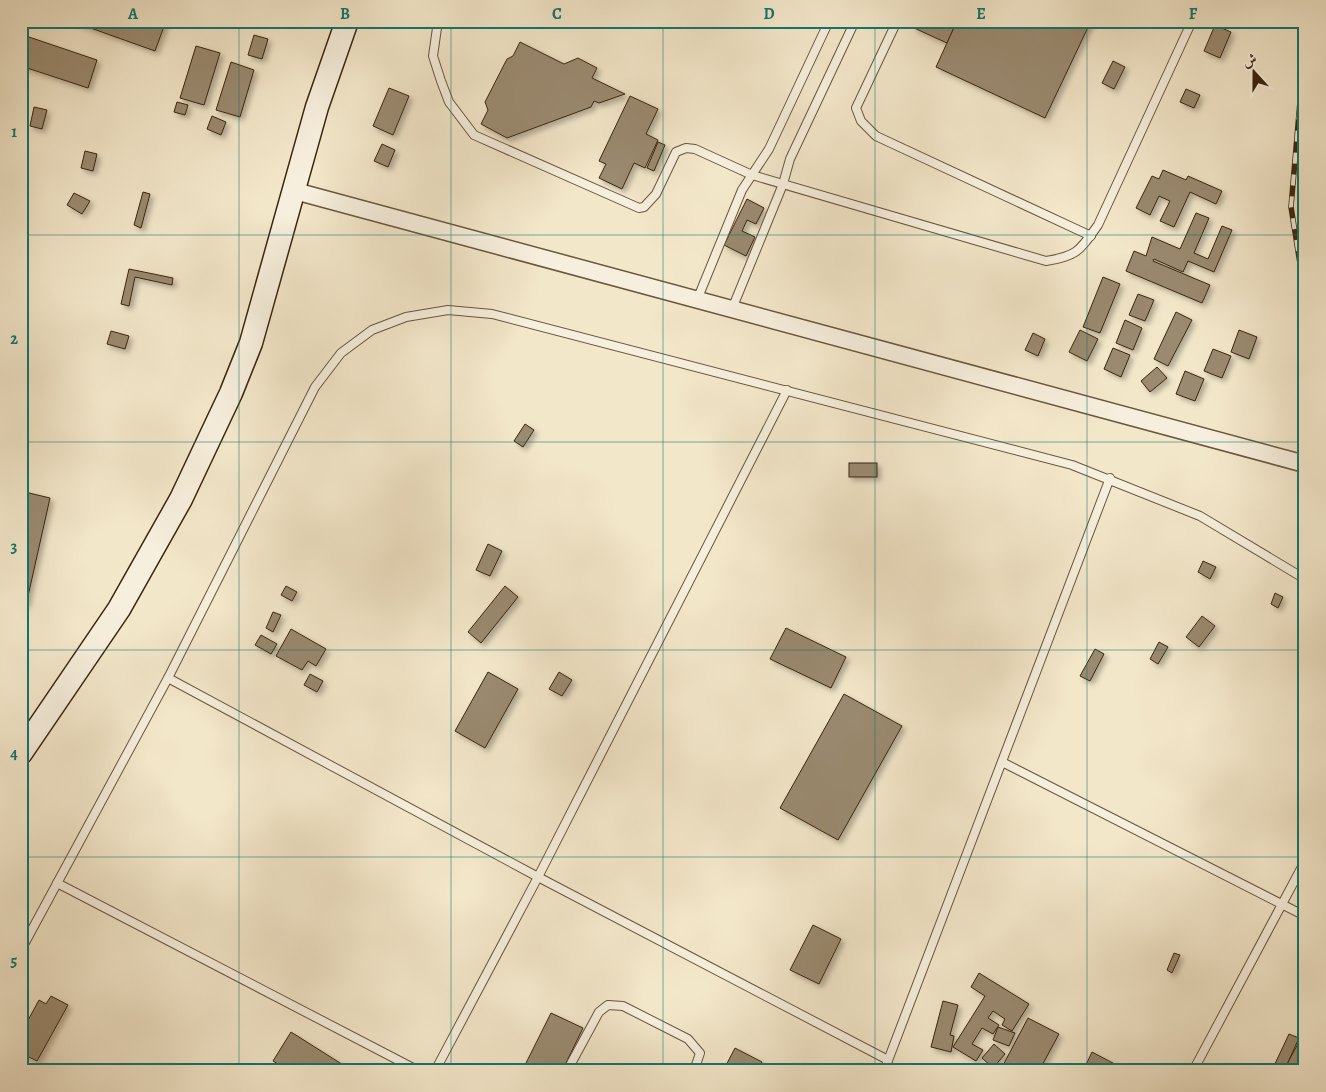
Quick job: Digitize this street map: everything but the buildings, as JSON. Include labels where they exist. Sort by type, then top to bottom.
[{"type":"main road","points":[[21,753],[119,609],[181,499],[231,393],[251,343],[295,191],[316,108],[347,21]]},
{"type":"street","points":[[295,191],[1305,464]]},
{"type":"lane","points":[[438,21],[433,56],[449,102],[474,135],[639,208],[644,208],[656,194],[676,152],[686,148],[695,148],[752,175],[1046,261],[1067,258],[1080,250],[1098,225],[1192,21]]},
{"type":"lane","points":[[697,300],[742,190],[769,149],[829,21]]},
{"type":"lane","points":[[732,309],[783,184],[790,159],[855,21]]},
{"type":"lane","points":[[897,21],[856,108],[866,128],[876,136],[1091,236]]},
{"type":"lane","points":[[21,950],[168,678],[315,387],[341,353],[372,330],[406,317],[448,310],[492,314],[1072,464],[1200,516],[1305,579]]},
{"type":"lane","points":[[435,1071],[538,877],[787,390]]},
{"type":"lane","points":[[884,1071],[1110,478]]},
{"type":"lane","points":[[168,678],[538,877],[888,1060]]},
{"type":"lane","points":[[1002,762],[1305,916]]},
{"type":"lane","points":[[1193,1071],[1305,861]]},
{"type":"lane","points":[[57,883],[419,1071]]},
{"type":"lane","points":[[567,1071],[599,1012],[608,1005],[623,1006],[688,1039],[700,1053],[694,1071]]},
{"type":"railway","points":[[1305,43],[1291,207],[1305,295]]}]
